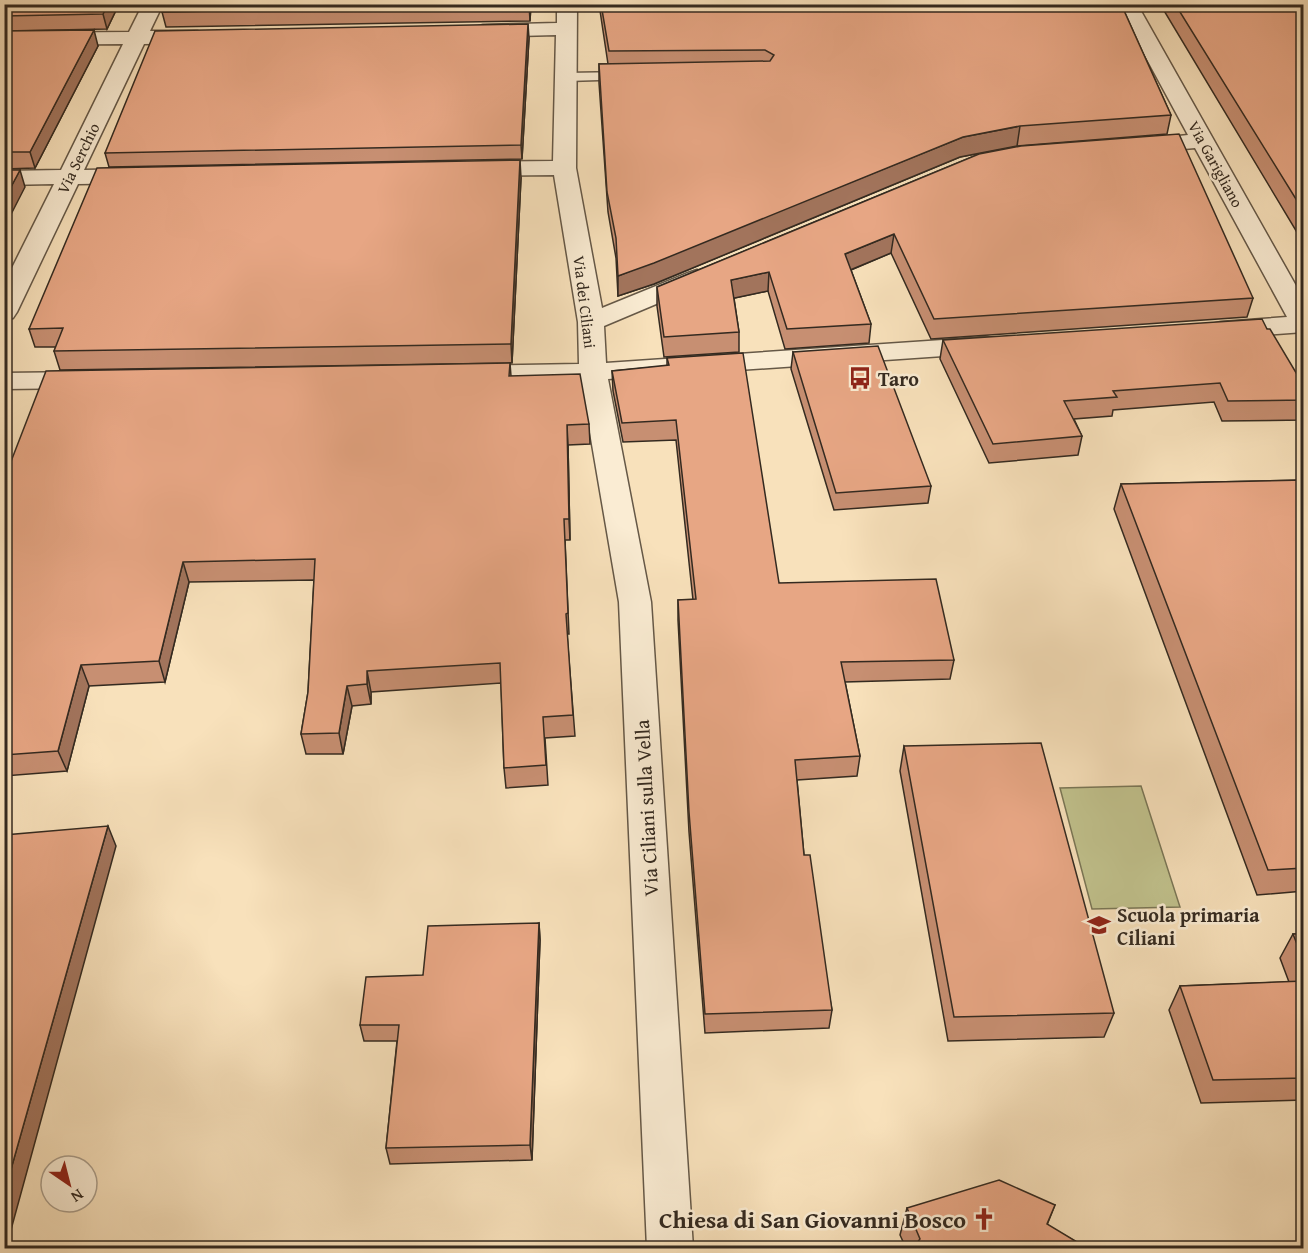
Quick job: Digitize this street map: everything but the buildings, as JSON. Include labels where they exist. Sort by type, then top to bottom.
[{"type":"street","name":"Via Serchio","points":[[4,312],[153,4]]},
{"type":"street","name":"Via dei Ciliani","points":[[440,374],[593,372],[591,322],[564,168],[567,4]]},
{"type":"street","name":"Via Garigliano","points":[[1127,4],[1303,324]]},
{"type":"street","points":[[460,31],[568,29]]},
{"type":"street","points":[[4,39],[221,36]]},
{"type":"street","points":[[1114,147],[1203,141]]},
{"type":"street","points":[[458,170],[564,168]]},
{"type":"street","points":[[4,178],[163,175]]},
{"type":"street","points":[[591,322],[712,271]]},
{"type":"street","points":[[1197,331],[1303,324]]},
{"type":"street","points":[[593,372],[1007,344]]},
{"type":"street","name":"Via Ciliani sulla Vella","points":[[593,372],[635,602],[670,1248]]},
{"type":"street","points":[[4,381],[110,379]]},
{"type":"lane","points":[[567,77],[636,76]]},
{"type":"green space","points":[[1141,786],[1180,907],[1092,909],[1060,788]]},
{"type":"place","name":"Taro","points":[[860,378]]},
{"type":"place","name":"Scuola primaria Ciliani","points":[[1099,925]]},
{"type":"place","name":"Chiesa di San Giovanni Bosco","points":[[984,1219]]}]
